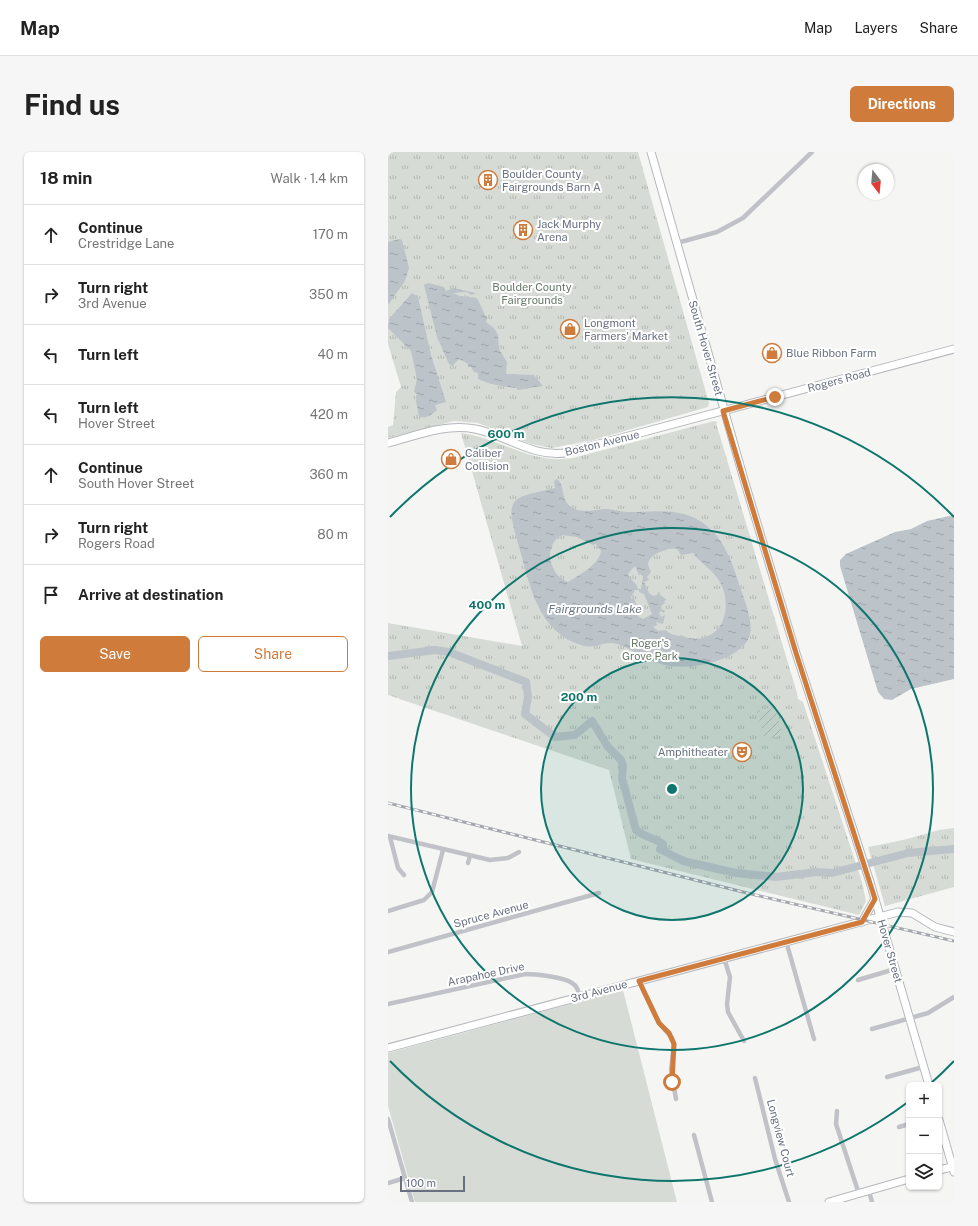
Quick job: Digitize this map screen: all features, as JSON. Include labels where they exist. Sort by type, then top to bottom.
[{"type":"street","name":"South Hover Street","points":[[651,152],[723,411],[791,635]]},
{"type":"street","points":[[677,242],[720,230],[743,218],[812,152]]},
{"type":"street","name":"Rogers Road","points":[[723,411],[954,349]]},
{"type":"street","name":"Boston Avenue","points":[[388,443],[441,429],[464,428],[485,432],[532,450],[556,454],[723,411]]},
{"type":"street","name":"Hover Street","points":[[791,635],[870,882],[928,1082]]},
{"type":"street","points":[[404,875],[398,868],[389,837],[470,856],[498,860],[519,852]]},
{"type":"street","points":[[388,910],[424,900],[429,897],[432,892],[443,850]]},
{"type":"street","points":[[468,863],[470,856]]},
{"type":"street","name":"Spruce Avenue","points":[[388,952],[599,893]]},
{"type":"street","points":[[862,922],[875,899]]},
{"type":"street","name":"3rd Avenue","points":[[388,1048],[898,912],[909,912],[935,927],[954,932]]},
{"type":"street","points":[[786,941],[814,1039]]},
{"type":"street","points":[[724,958],[730,977],[727,1004],[728,1012],[744,1041]]},
{"type":"street","points":[[858,980],[895,969]]},
{"type":"street","name":"Arapahoe Drive","points":[[388,1004],[524,974],[535,974],[570,982],[577,989],[579,997]]},
{"type":"street","points":[[639,981],[659,1023],[672,1038],[674,1044],[671,1070],[676,1099]]},
{"type":"street","points":[[872,1029],[930,1012],[954,997]]},
{"type":"street","points":[[887,1078],[924,1067]]},
{"type":"street","name":"Longview Court","points":[[755,1078],[775,1158],[789,1202]]},
{"type":"street","points":[[837,1111],[836,1124],[859,1194]]},
{"type":"street","points":[[388,1119],[412,1202]]},
{"type":"street","points":[[899,1127],[906,1125]]},
{"type":"street","points":[[942,1130],[953,1169],[942,1170]]},
{"type":"street","points":[[694,1135],[712,1202]]},
{"type":"street","points":[[388,1183],[405,1178]]},
{"type":"street","points":[[829,1202],[906,1180]]},
{"type":"street","points":[[869,1191],[872,1202]]},
{"type":"green space","name":"Boulder County Fairgrounds","points":[[388,152],[638,152],[709,403],[708,407],[590,441],[552,448],[531,444],[478,423],[454,421],[388,438],[388,427],[393,425],[396,392],[401,387],[388,344]]},
{"type":"green space","name":"Roger's Grove Park","points":[[714,421],[718,422],[716,423],[798,699],[803,702],[862,882],[866,901],[859,915],[631,859],[609,770],[388,695],[388,623],[522,646],[461,433],[489,440],[544,458],[558,459],[573,458]]},
{"type":"green space","points":[[775,706],[783,735],[765,740],[757,711]]},
{"type":"green space","points":[[954,828],[954,887],[885,906],[868,847],[903,840],[939,830]]},
{"type":"green space","points":[[623,990],[677,1202],[415,1202],[388,1106],[388,1053]]},
{"type":"water","points":[[399,239],[402,240],[409,268],[405,281],[388,305],[388,242]]},
{"type":"water","points":[[428,283],[444,287],[446,291],[453,288],[476,293],[472,295],[466,292],[453,293],[460,296],[477,298],[487,319],[486,322],[494,328],[498,335],[499,349],[507,362],[506,374],[534,375],[543,386],[518,390],[516,388],[492,384],[478,379],[478,373],[474,372],[471,367],[468,367],[468,364],[459,359],[452,366],[449,364],[437,337],[424,285]]},
{"type":"water","points":[[412,293],[418,297],[431,355],[446,402],[435,405],[437,410],[427,417],[419,417],[416,401],[417,394],[414,392],[417,379],[411,351],[388,328],[389,319]]},
{"type":"water","name":"Fairgrounds Lake","points":[[557,479],[560,482],[566,501],[577,510],[585,511],[612,509],[622,512],[659,511],[679,513],[689,515],[707,526],[714,532],[728,555],[750,618],[751,629],[746,643],[727,657],[714,662],[700,665],[675,666],[659,663],[623,646],[613,643],[588,647],[584,646],[568,639],[555,629],[537,604],[531,588],[513,525],[512,513],[516,500],[522,496],[555,488],[554,481]],"holes":[[[562,535],[577,537],[593,545],[596,544],[601,551],[597,561],[593,565],[568,582],[561,578],[552,567],[550,552],[556,540]],[[668,548],[677,549],[681,555],[693,553],[720,582],[726,604],[725,614],[721,624],[707,637],[697,639],[685,637],[672,634],[666,630],[658,631],[653,627],[657,625],[656,622],[663,624],[665,615],[661,617],[659,613],[661,611],[664,613],[665,611],[662,610],[661,606],[665,603],[664,601],[667,600],[660,595],[659,591],[657,595],[653,596],[649,593],[644,582],[649,580],[647,577],[651,572],[648,564],[650,559],[661,551],[667,550]],[[635,566],[639,575],[641,574],[643,577],[641,589],[638,589],[628,574]],[[635,590],[639,590],[639,592],[644,594],[652,614],[643,619],[638,616],[636,614],[638,609],[634,599],[630,599]]]},
{"type":"water","points":[[954,515],[954,679],[911,689],[892,700],[884,699],[878,692],[840,566],[840,560],[846,554],[895,532],[911,529],[927,521]]},
{"type":"waterway","points":[[388,656],[435,650],[449,652],[526,682],[528,697],[525,714],[555,737],[575,735],[592,721],[608,747],[621,760],[623,766],[622,778],[636,830],[663,844],[660,849],[683,861],[736,873],[776,877],[816,872],[832,873],[908,853],[954,849]]},
{"type":"railway","points":[[388,803],[747,893],[954,941]]},
{"type":"place","name":"Boulder County Fairgrounds Barn A","points":[[488,180]]},
{"type":"place","name":"Jack Murphy Arena","points":[[523,230]]},
{"type":"place","name":"Longmont Farmers' Market","points":[[570,329]]},
{"type":"place","name":"Blue Ribbon Farm","points":[[772,353]]},
{"type":"place","name":"Caliber Collision","points":[[451,459]]},
{"type":"place","name":"Amphitheater","points":[[742,752]]},
{"type":"route","points":[[672,1082],[671,1070],[674,1044],[669,1033],[659,1023],[649,999],[639,981],[862,922],[875,899],[796,653],[723,411],[775,397]]}]
